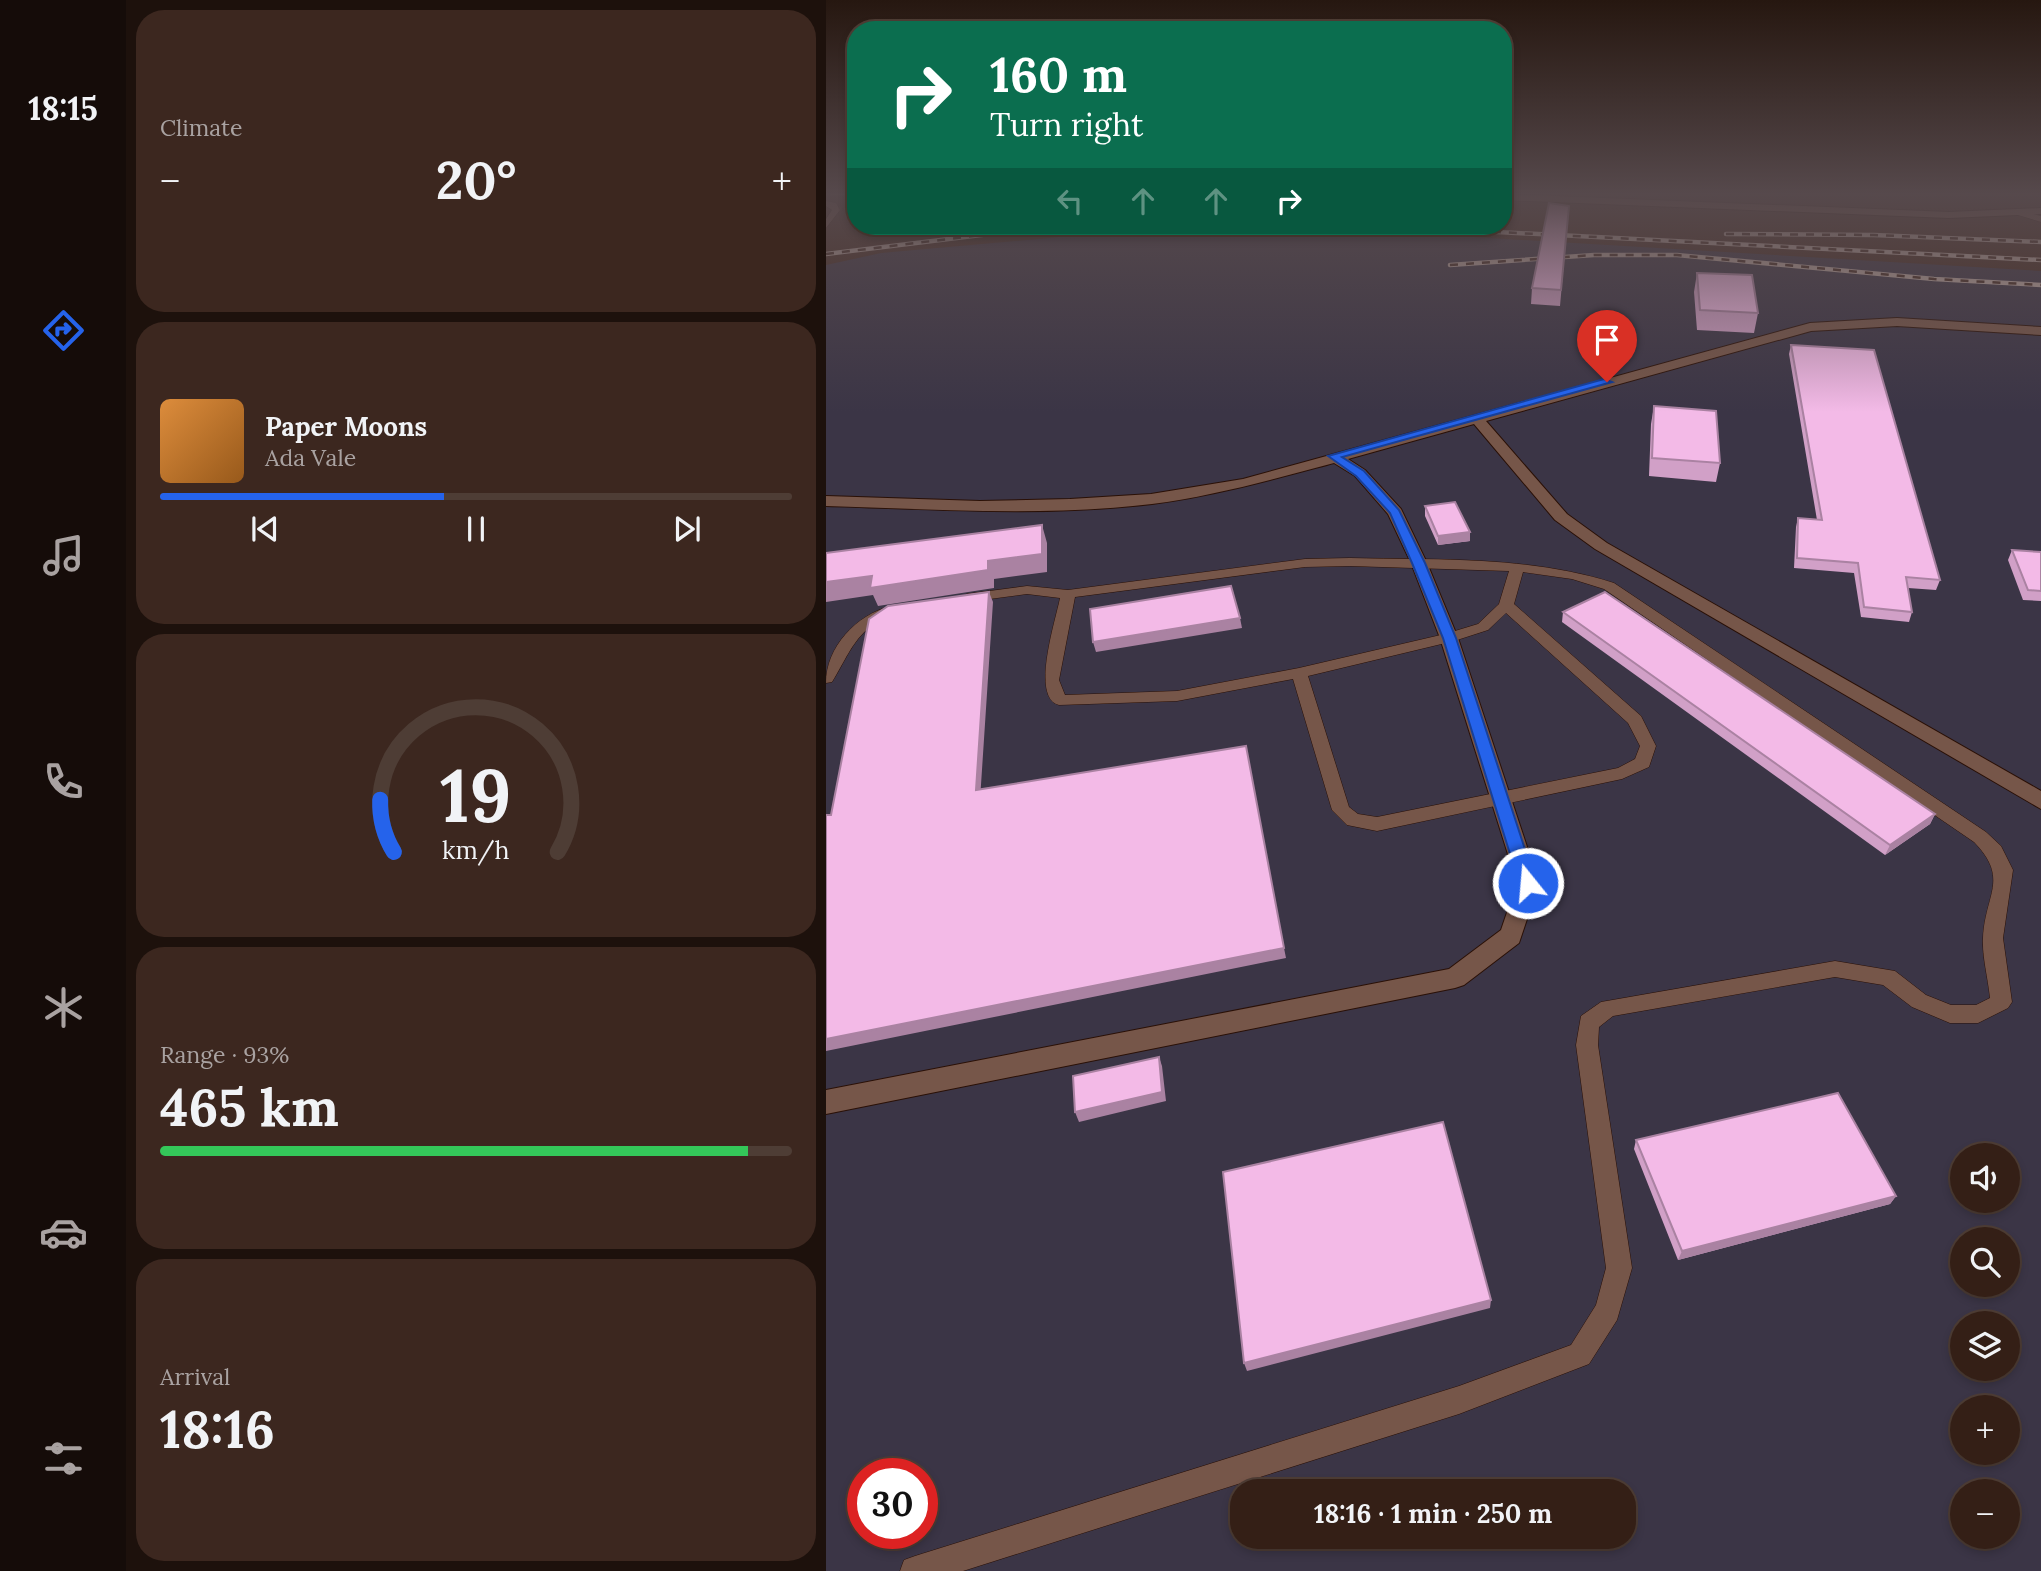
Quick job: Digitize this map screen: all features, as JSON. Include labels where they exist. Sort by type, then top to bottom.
[{"type":"street","points":[[826,501],[980,506],[1151,499],[1244,483],[1475,417],[1810,327],[1897,322],[2041,331]]},
{"type":"street","points":[[1475,417],[1561,517],[1601,546],[2041,801]]},
{"type":"street","points":[[826,1102],[1455,978],[1511,936],[1528,883],[1450,638],[1395,512],[1360,473],[1334,456]]},
{"type":"lane","points":[[915,1571],[1459,1400],[1580,1355],[1608,1311],[1619,1268],[1587,1045],[1589,1023],[1608,1008],[1835,969],[1888,977],[1919,1001],[1950,1014],[1978,1014],[2001,1002],[1993,939],[2004,870],[1994,851],[1980,837],[1609,586],[1574,575],[1517,567],[1419,563],[1305,563],[1068,593],[1027,590],[951,601]]},
{"type":"lane","points":[[1068,593],[1051,680],[1059,700],[1177,696],[1299,673],[1450,638],[1483,627],[1506,605],[1517,567]]},
{"type":"lane","points":[[1299,673],[1341,810],[1353,820],[1377,824],[1622,773],[1643,763],[1648,746],[1635,720],[1506,605]]},
{"type":"lane","points":[[826,678],[855,630],[867,620],[887,610],[913,606]]},
{"type":"shaded area","points":[[826,265],[1946,265],[2041,271],[2041,1571],[826,1571]]},
{"type":"building","points":[[1537,265],[1563,265],[1561,290],[1532,288]]},
{"type":"building","points":[[1697,273],[1752,275],[1758,313],[1700,310]]},
{"type":"building","points":[[1791,345],[1874,350],[1940,580],[1906,577],[1912,612],[1864,607],[1858,563],[1797,558],[1798,518],[1822,520]]},
{"type":"building","points":[[1654,406],[1716,411],[1720,463],[1652,458]]},
{"type":"building","points":[[1455,502],[1470,532],[1438,536],[1425,506]]},
{"type":"building","points":[[1042,525],[1042,554],[988,561],[988,570],[870,588],[872,576],[826,582],[826,553]]},
{"type":"building","points":[[2012,550],[2041,552],[2041,591],[2028,590]]},
{"type":"building","points":[[1231,586],[1240,618],[1093,642],[1090,609]]},
{"type":"building","points":[[989,592],[976,790],[1246,746],[1284,948],[826,1039],[826,815],[831,815],[869,619],[888,606]]},
{"type":"building","points":[[1605,592],[1935,814],[1890,845],[1563,612]]},
{"type":"building","points":[[1159,1057],[1162,1092],[1075,1112],[1073,1076]]},
{"type":"building","points":[[1838,1093],[1896,1196],[1682,1251],[1636,1140]]},
{"type":"building","points":[[1443,1122],[1491,1300],[1244,1363],[1223,1172]]},
{"type":"railway","points":[[1787,265],[1934,279],[2041,285]]},
{"type":"route","points":[[1528,883],[1450,638],[1419,563],[1395,512],[1360,473],[1334,456],[1607,382]]}]
